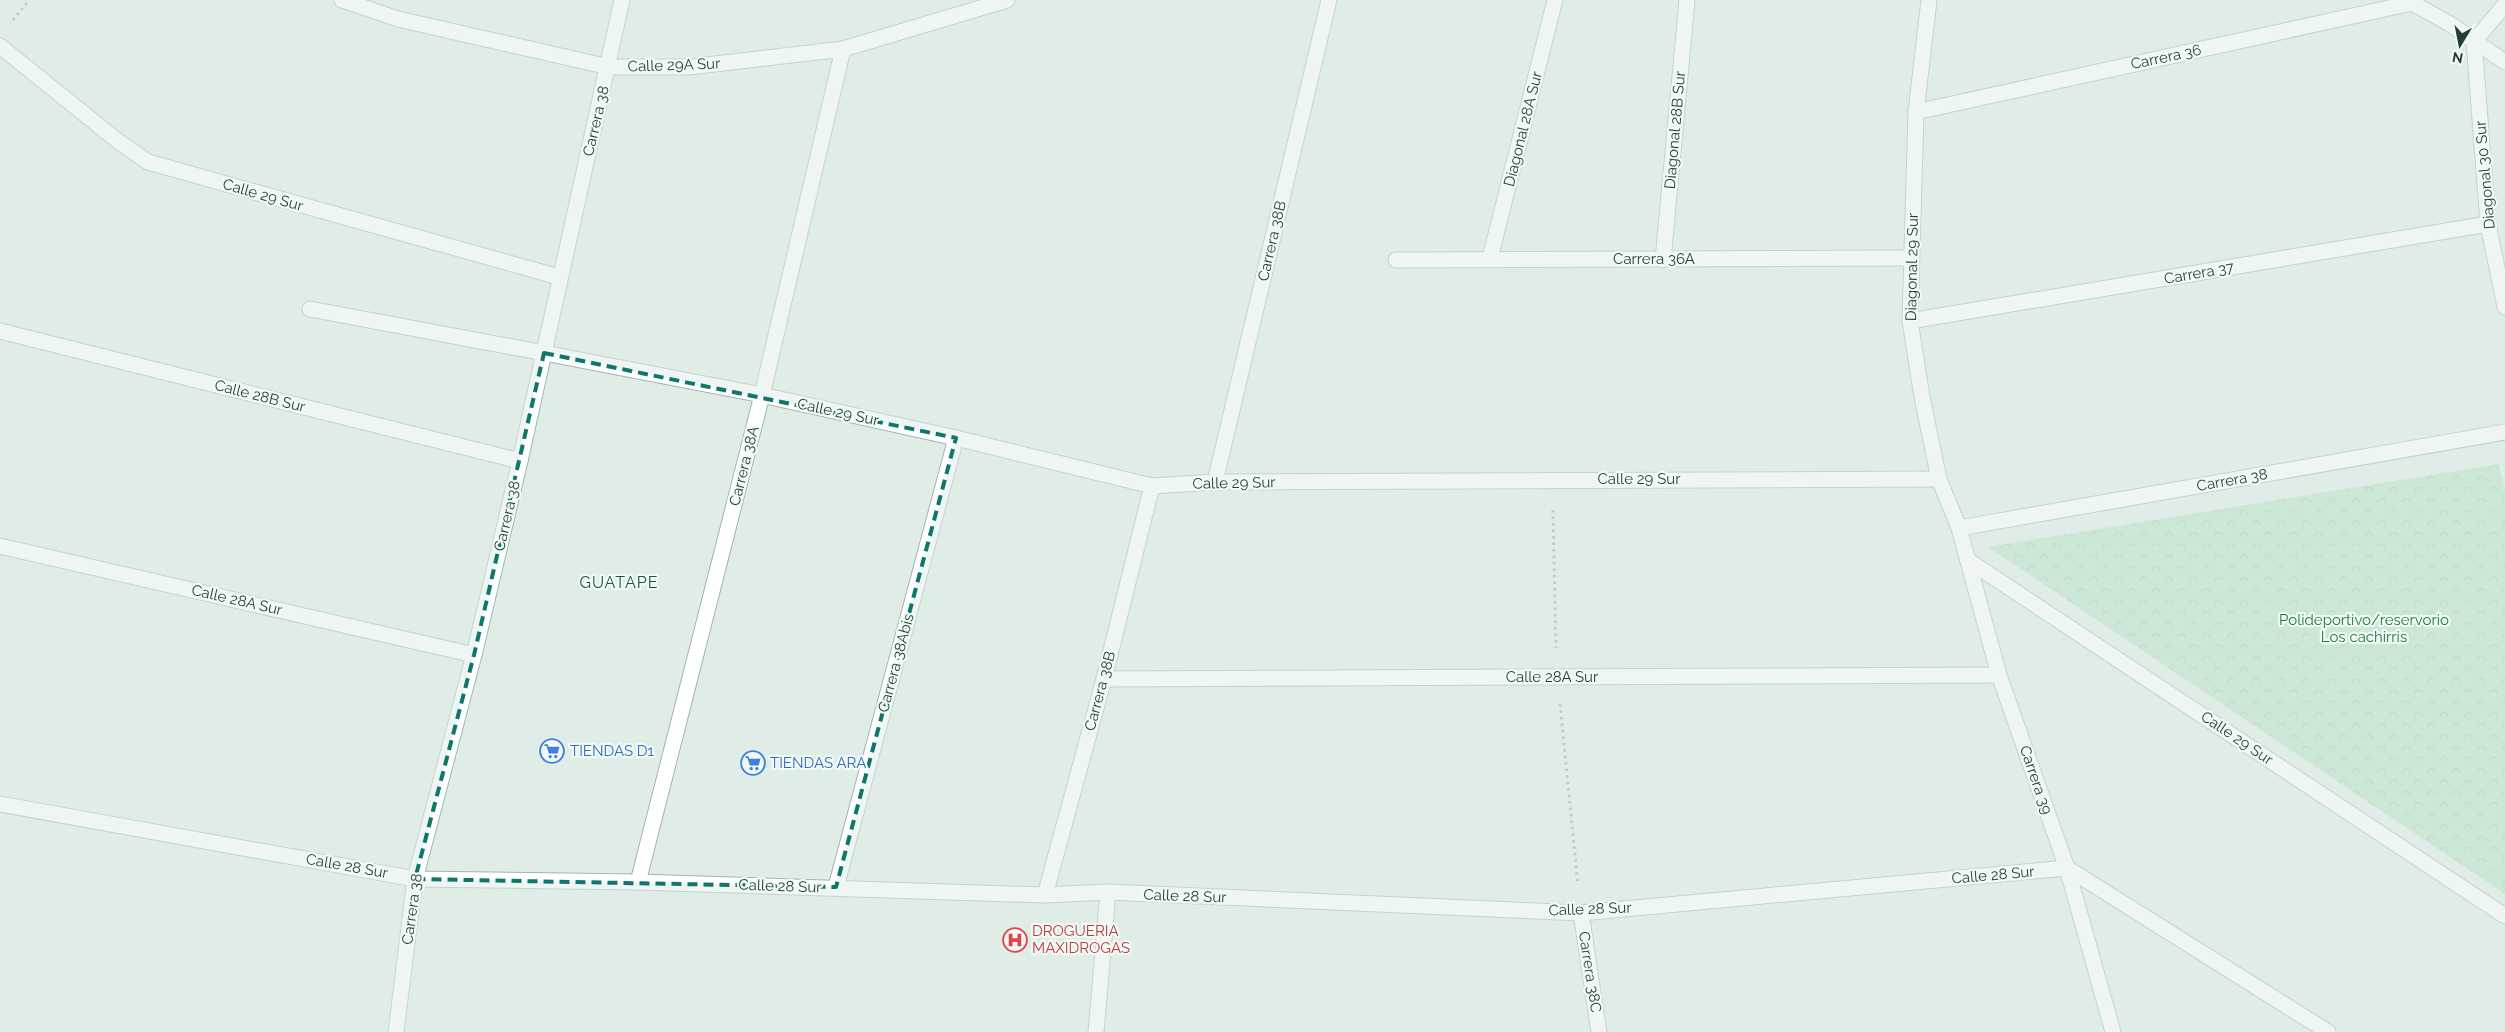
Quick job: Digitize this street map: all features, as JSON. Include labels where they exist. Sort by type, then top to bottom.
[{"type":"street","name":"Calle 29A Sur","points":[[342,0],[398,19],[608,67],[689,67],[843,49],[1007,0]]},
{"type":"street","name":"Carrera 38","points":[[396,1032],[415,879],[474,655],[520,461],[559,277],[622,0]]},
{"type":"street","name":"Carrera 38B","points":[[1215,482],[1328,0]]},
{"type":"street","name":"Diagonal 28A Sur","points":[[1490,258],[1555,0]]},
{"type":"street","name":"Diagonal 28B Sur","points":[[1663,260],[1686,0]]},
{"type":"street","name":"Diagonal 29 Sur","points":[[1929,0],[1916,112],[1910,322],[1938,479],[1959,528]]},
{"type":"street","name":"Carrera 36","points":[[1916,112],[2411,1]]},
{"type":"street","points":[[2411,1],[2450,24],[2505,62]]},
{"type":"street","points":[[2474,41],[2505,5]]},
{"type":"street","name":"Diagonal 30 Sur","points":[[2474,41],[2488,224],[2505,307]]},
{"type":"street","name":"Calle 29 Sur","points":[[0,46],[118,142],[148,162],[559,277]]},
{"type":"street","name":"Carrera 38A","points":[[638,882],[762,395],[843,49]]},
{"type":"street","name":"Carrera 37","points":[[1910,322],[2488,224]]},
{"type":"street","name":"Carrera 36A","points":[[1396,260],[1490,258],[1663,260],[1911,258]]},
{"type":"street","name":"Calle 29 Sur","points":[[310,310],[762,395],[956,438],[1152,486],[1215,482],[1938,479]]},
{"type":"street","name":"Calle 28B Sur","points":[[0,331],[520,461]]},
{"type":"street","name":"Carrera 38","points":[[1959,528],[2505,432]]},
{"type":"street","name":"Carrera 38Abis","points":[[836,887],[956,438]]},
{"type":"street","name":"Carrera 38B","points":[[1045,895],[1104,679],[1152,486]]},
{"type":"street","name":"Carrera 39","points":[[1959,528],[1999,675],[2067,868],[2113,1032]]},
{"type":"street","name":"Calle 28A Sur","points":[[0,546],[474,655]]},
{"type":"street","name":"Calle 29 Sur","points":[[1969,561],[2505,916]]},
{"type":"street","name":"Calle 28A Sur","points":[[1104,679],[1999,675]]},
{"type":"street","name":"Calle 28 Sur","points":[[0,804],[415,879],[836,887],[1045,895],[1108,892],[1581,913],[2067,868]]},
{"type":"street","points":[[2067,868],[2328,1032]]},
{"type":"street","points":[[1096,1032],[1108,892]]},
{"type":"street","name":"Carrera 38C","points":[[1581,913],[1599,1032]]},
{"type":"path","points":[[12,22],[29,0]]},
{"type":"highlighted area","points":[[544,353],[956,438],[836,887],[415,879],[474,655]]},
{"type":"green space","name":"Polideportivo/reservorio Los cachirris","points":[[2499,464],[2505,491],[2505,894],[1988,547]]},
{"type":"place","name":"TIENDAS D1","points":[[552,751]]},
{"type":"place","name":"TIENDAS ARA","points":[[753,763]]},
{"type":"place","name":"DROGUERIA MAXIDROGAS","points":[[1015,940]]},
{"type":"district","name":"GUATAPE","points":[[619,582]]}]
